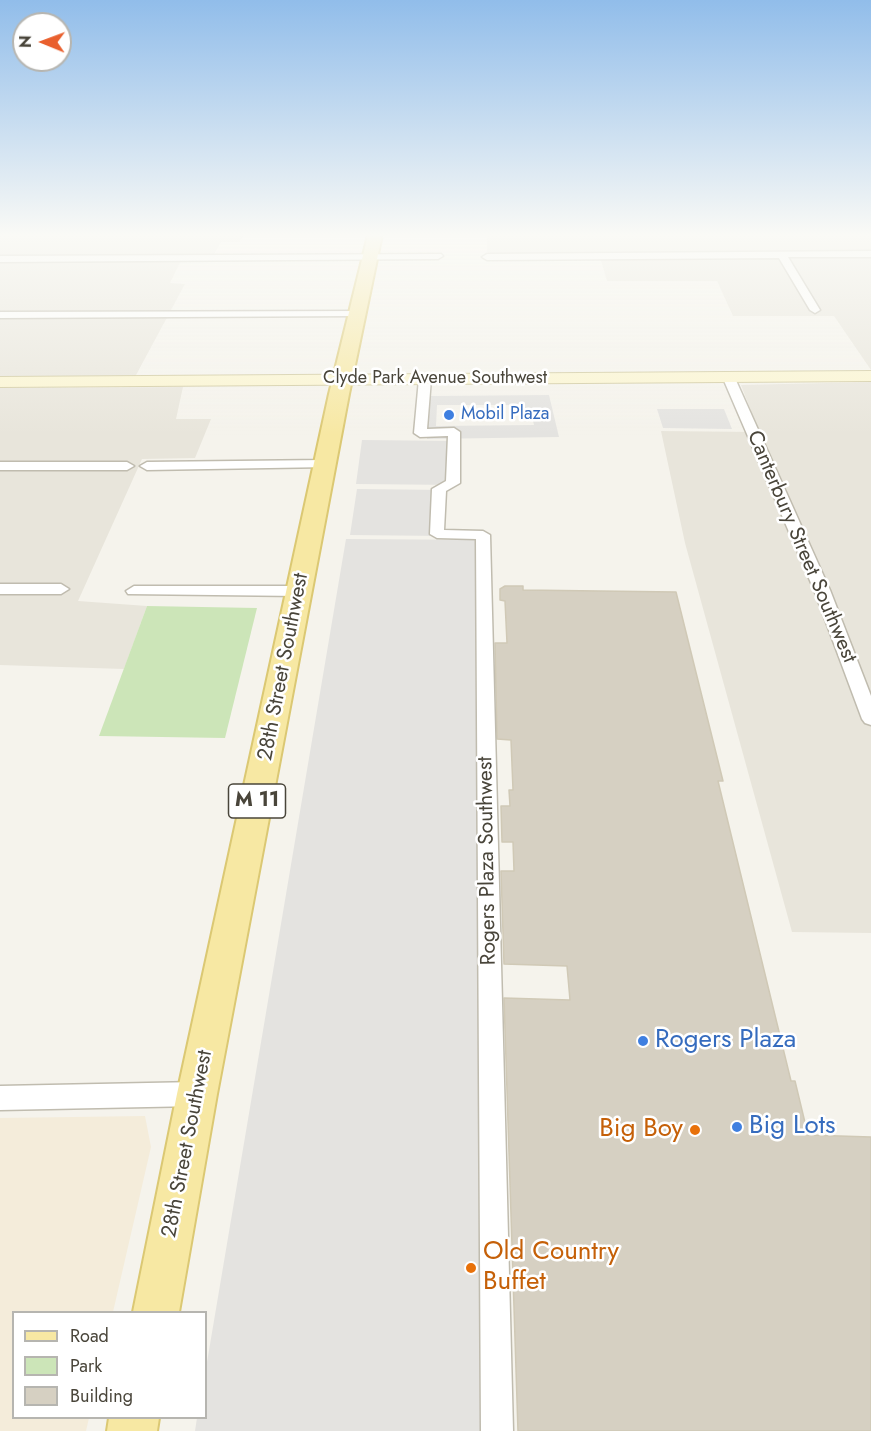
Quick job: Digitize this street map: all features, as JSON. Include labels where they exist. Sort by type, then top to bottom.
[{"type":"main road","name":"28th Street Southwest","points":[[156,1311],[196,1094],[342,380],[360,302]]},
{"type":"main road","name":"Clyde Park Avenue Southwest","points":[[0,382],[871,376]]},
{"type":"street","points":[[810,302],[815,310]]},
{"type":"street","points":[[0,315],[358,313]]},
{"type":"street","name":"Canterbury Street Southwest","points":[[728,376],[822,590],[871,718]]},
{"type":"street","name":"Rogers Plaza Southwest","points":[[425,379],[420,433],[454,432],[453,483],[439,489],[437,534],[483,535],[497,1431]]},
{"type":"street","points":[[147,466],[325,464]]},
{"type":"street","points":[[0,466],[127,466]]},
{"type":"street","points":[[0,589],[61,589]]},
{"type":"street","points":[[134,591],[300,591]]},
{"type":"street","points":[[0,1098],[196,1094]]},
{"type":"shaded area","points":[[0,302],[175,302],[135,377],[0,378]]},
{"type":"shaded area","points":[[726,302],[871,302],[871,370],[834,316],[733,316]]},
{"type":"shaded area","points":[[871,382],[871,933],[792,932],[685,543],[661,431],[759,432],[741,385]]},
{"type":"shaded area","points":[[183,387],[176,419],[211,419],[195,458],[142,459],[78,601],[147,606],[124,669],[0,665],[0,388]]},
{"type":"shaded area","points":[[549,395],[559,437],[427,439],[428,396]],"holes":[[[437,405],[522,405],[524,417],[532,417],[534,425],[436,426]]]},
{"type":"shaded area","points":[[657,409],[724,409],[732,429],[663,428]]},
{"type":"shaded area","points":[[362,440],[457,441],[457,485],[356,484]]},
{"type":"shaded area","points":[[357,489],[445,490],[444,536],[350,535]]},
{"type":"shaded area","points":[[346,539],[490,540],[507,1431],[195,1431],[197,1419],[207,1419],[207,1362]]},
{"type":"shaded area","points":[[145,1116],[151,1147],[113,1311],[12,1311],[12,1419],[89,1419],[86,1431],[0,1431],[0,1118]]},
{"type":"green space","points":[[147,606],[257,608],[225,738],[99,736]]},
{"type":"building","name":"Rogers Plaza","points":[[505,586],[523,586],[523,590],[676,592],[723,781],[718,781],[791,1081],[795,1081],[808,1135],[871,1137],[871,1431],[518,1431],[504,998],[570,1000],[567,966],[504,964],[501,871],[514,871],[513,842],[502,842],[501,806],[510,806],[509,790],[513,790],[511,740],[497,739],[495,643],[507,643],[505,601],[500,600],[500,589]]},
{"type":"place","name":"Mobil Plaza","points":[[449,415]]},
{"type":"place","name":"Rogers Plaza","points":[[643,1041]]},
{"type":"place","name":"Big Lots","points":[[737,1127]]},
{"type":"place","name":"Big Boy","points":[[695,1130]]},
{"type":"place","name":"Old Country Buffet","points":[[471,1268]]}]
